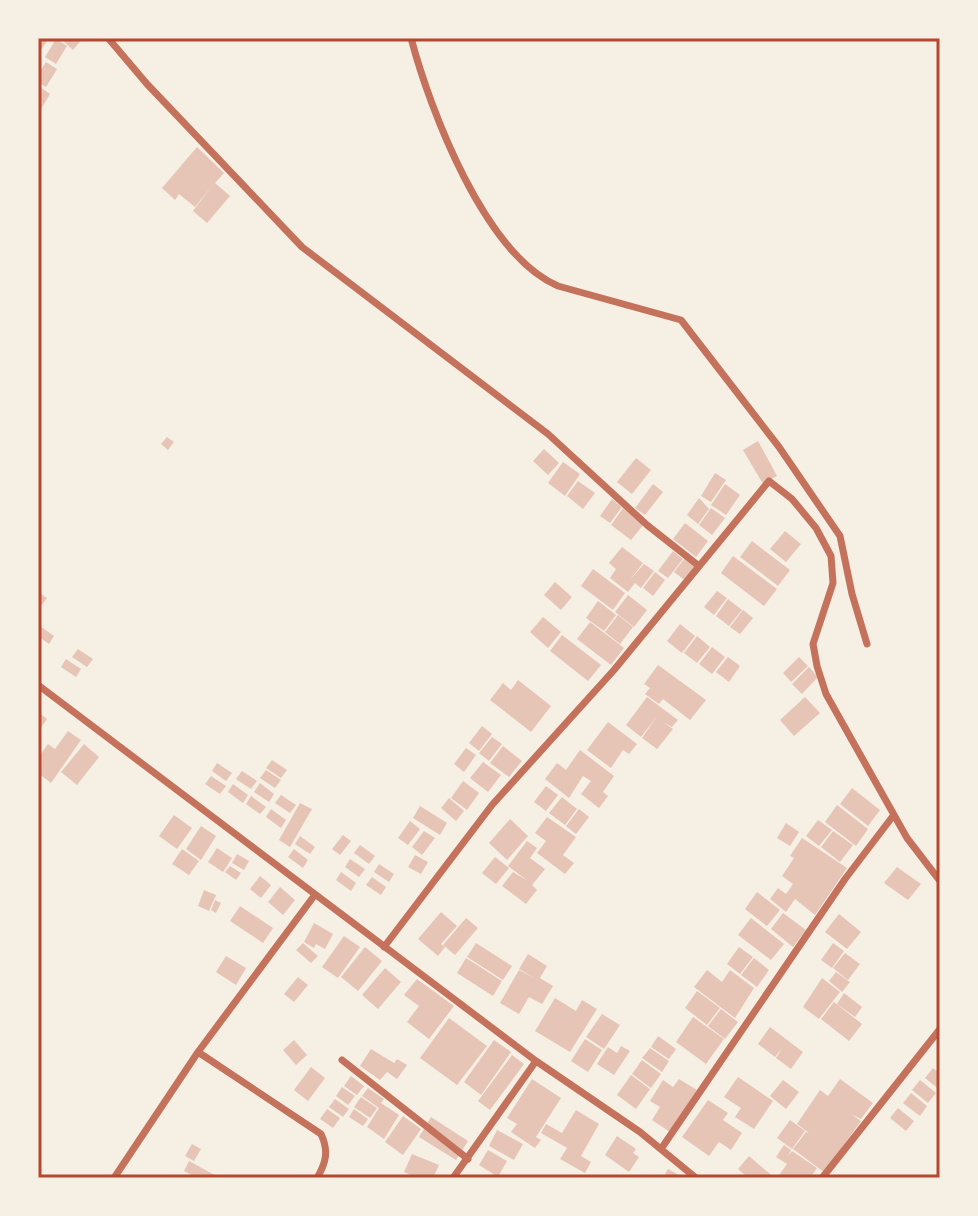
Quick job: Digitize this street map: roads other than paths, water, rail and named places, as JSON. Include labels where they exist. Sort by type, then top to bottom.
[{"type":"street","points":[[108,38],[147,84],[302,247],[548,434],[635,515],[699,566]]},
{"type":"street","points":[[411,38],[426,90],[467,184],[519,258],[543,280],[558,286],[681,320],[779,447],[840,536],[852,594],[867,644]]},
{"type":"street","points":[[384,947],[492,805],[614,670],[769,481],[792,499],[816,528],[831,556],[833,583],[813,640],[826,694],[893,816],[940,881]]},
{"type":"street","points":[[38,685],[314,896],[536,1061],[661,1149],[696,1178]]},
{"type":"street","points":[[661,1149],[845,879],[893,816]]},
{"type":"street","points":[[114,1178],[198,1052],[314,896]]},
{"type":"street","points":[[822,1178],[940,1029]]},
{"type":"street","points":[[198,1052],[321,1134],[326,1145],[326,1158],[317,1178]]},
{"type":"street","points":[[342,1060],[468,1159]]},
{"type":"street","points":[[453,1178],[536,1061]]}]
